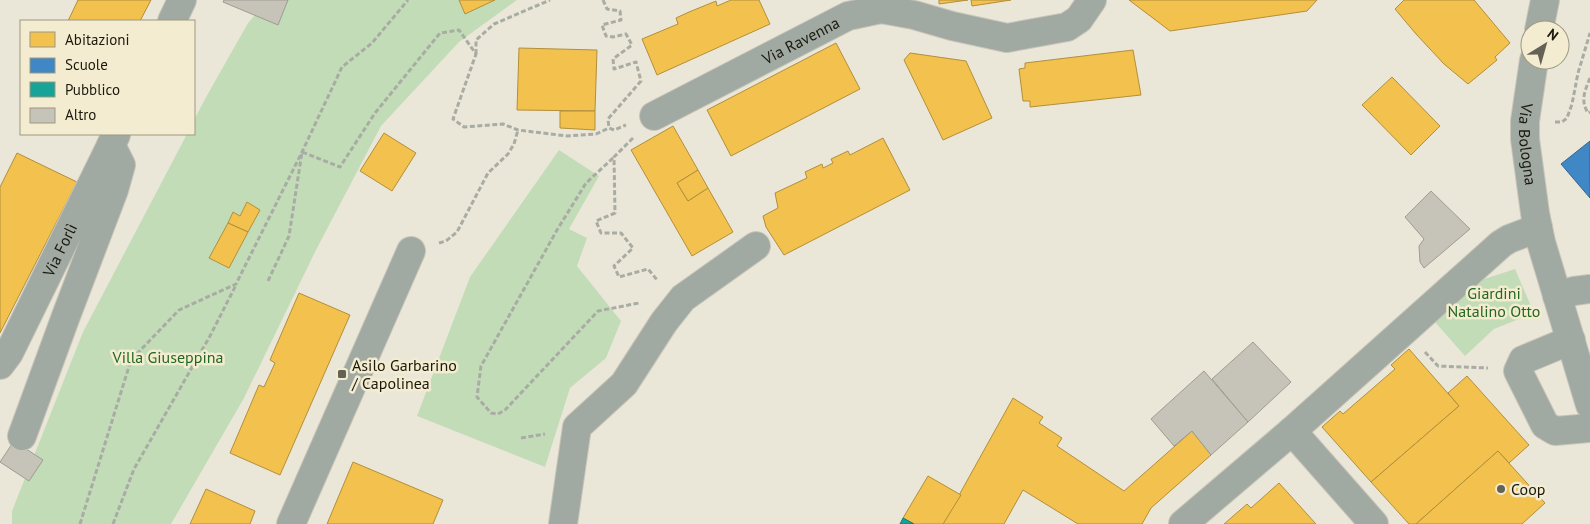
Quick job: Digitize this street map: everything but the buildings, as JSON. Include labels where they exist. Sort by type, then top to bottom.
[{"type":"street","points":[[172,20],[182,0]]},
{"type":"street","name":"Via Ravenna","points":[[642,124],[848,16],[881,9],[914,15],[952,26],[1007,38],[1067,27],[1079,19],[1092,0]]},
{"type":"street","points":[[1541,20],[1545,0]]},
{"type":"street","name":"Via Bologna","points":[[1532,70],[1524,121],[1538,228],[1590,405]]},
{"type":"street","points":[[22,436],[114,190],[121,165],[114,139]]},
{"type":"street","name":"Via Forlì","points":[[0,365],[9,353],[114,139]]},
{"type":"street","points":[[1183,524],[1292,431],[1501,244],[1538,228]]},
{"type":"street","points":[[563,524],[577,427],[624,384],[664,322],[683,298],[756,246]]},
{"type":"street","points":[[292,524],[411,251]]},
{"type":"street","points":[[1557,296],[1590,289]]},
{"type":"street","points":[[1571,340],[1523,360],[1518,371],[1545,425],[1555,431],[1590,428]]},
{"type":"street","points":[[1292,431],[1374,524]]},
{"type":"path","points":[[113,524],[134,469],[201,352],[302,152],[342,67],[372,43],[408,0]]},
{"type":"path","points":[[550,0],[494,24],[476,40],[476,54],[453,119],[464,127],[503,124],[518,130],[568,136],[596,134],[609,128],[614,130],[642,124]]},
{"type":"path","points":[[603,0],[607,10],[620,11],[621,20],[602,26],[606,36],[613,37],[626,34],[632,45],[613,59],[614,69],[636,62],[641,82],[608,120],[609,128]]},
{"type":"path","points":[[302,152],[340,167],[375,113],[440,33],[459,30],[476,54]]},
{"type":"path","points":[[1524,121],[1562,122],[1567,118],[1590,33]]},
{"type":"path","points":[[1590,78],[1584,93],[1583,106],[1588,113],[1590,112]]},
{"type":"path","points":[[614,157],[615,213],[596,221],[601,233],[620,233],[633,248],[614,266],[619,277],[648,269],[658,281],[645,301],[598,312],[505,410],[498,414],[490,413],[477,397],[481,366],[557,230],[586,183],[614,157],[642,124]]},
{"type":"path","points":[[411,251],[446,241],[457,232],[488,173],[508,154],[514,144],[518,130]]},
{"type":"path","points":[[268,281],[289,236],[302,152]]},
{"type":"path","points":[[80,524],[131,360],[179,310],[236,284]]},
{"type":"path","points":[[645,301],[664,322]]},
{"type":"path","points":[[1420,347],[1438,366],[1469,366],[1518,371]]},
{"type":"green space","name":"Villa Giuseppina","points":[[264,0],[517,0],[459,42],[381,126],[316,250],[244,398],[171,524],[12,524],[12,511],[83,332],[186,135],[195,135],[195,118],[205,99],[248,23],[260,9]]},
{"type":"green space","points":[[559,150],[599,176],[569,229],[587,238],[577,266],[621,321],[606,358],[570,388],[545,467],[417,416],[470,277]]},
{"type":"green space","name":"Giardini Natalino Otto","points":[[1515,269],[1534,313],[1494,329],[1465,356],[1434,321],[1478,281]]},
{"type":"place","name":"Asilo Garbarino / Capolinea","points":[[342,374]]},
{"type":"place","name":"Coop","points":[[1501,489]]}]
